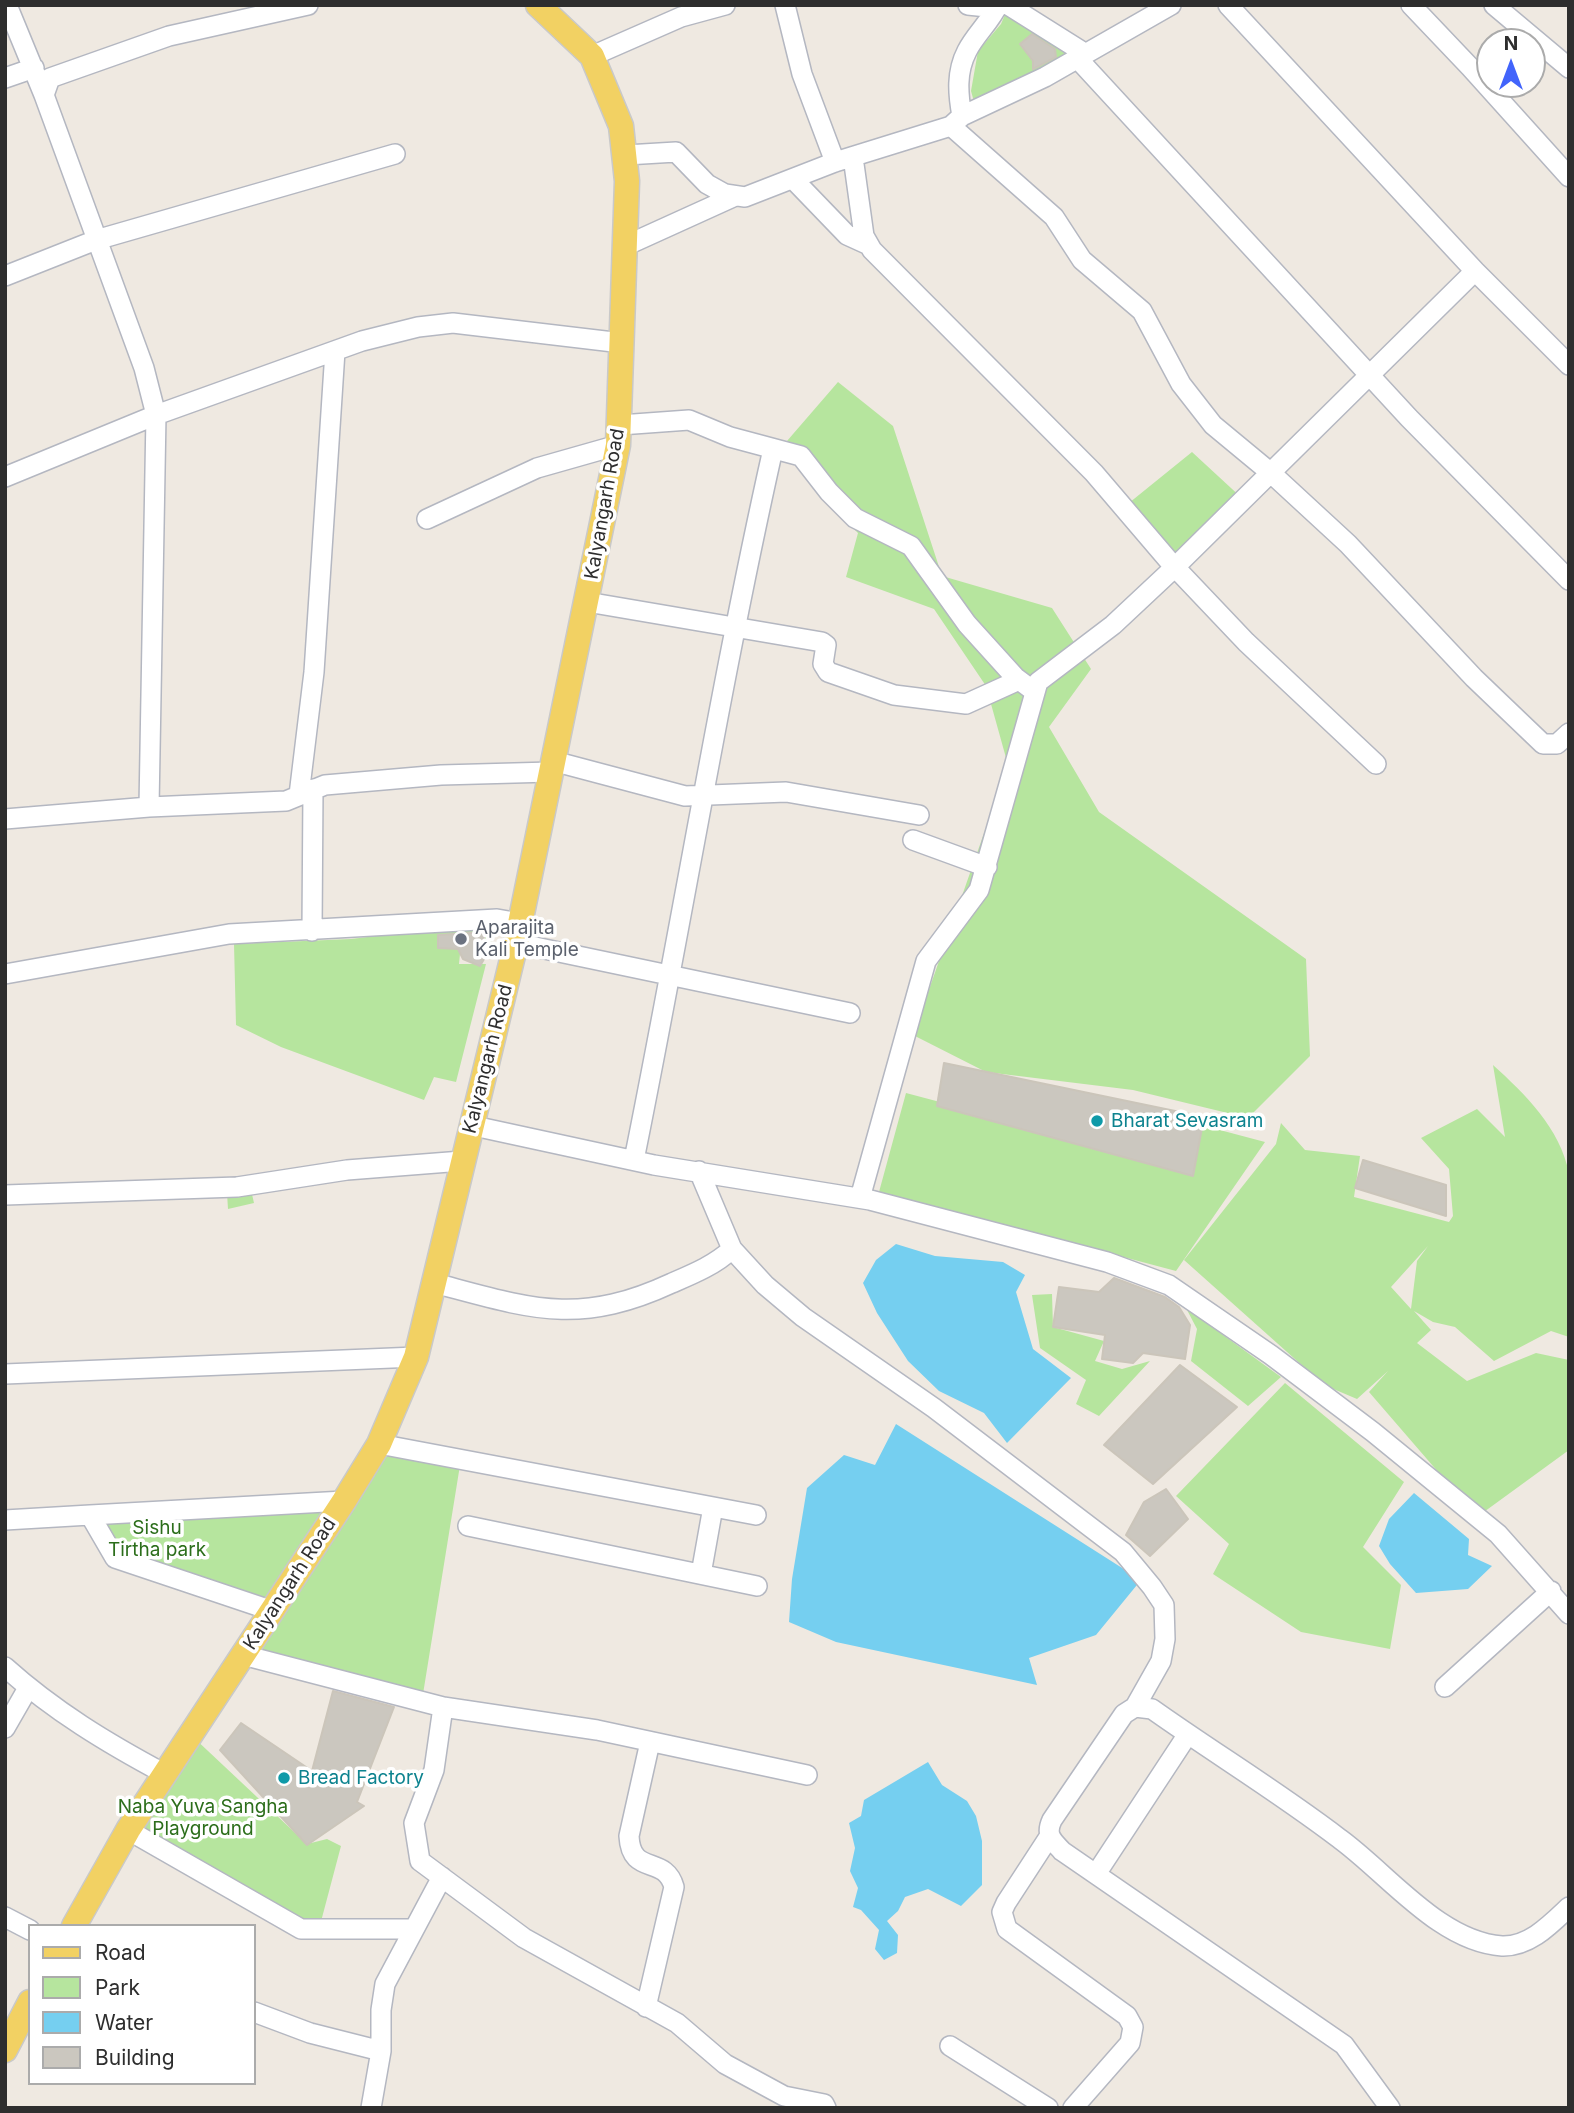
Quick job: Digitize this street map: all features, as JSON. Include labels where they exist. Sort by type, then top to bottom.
[{"type":"main road","name":"Kalyangarh Road","points":[[75,1924],[128,1830],[379,1444],[416,1357],[462,1161],[474,1126],[518,933],[619,435],[626,155],[621,126],[592,56],[538,5]]},
{"type":"main road","points":[[5,2050],[28,2006]]},
{"type":"street","points":[[7,5],[34,68],[144,368],[156,415],[149,807]]},
{"type":"street","points":[[44,95],[50,78],[169,36],[295,11],[308,5]]},
{"type":"street","points":[[592,56],[681,16],[725,5]]},
{"type":"street","points":[[785,5],[802,74],[844,159],[864,236],[869,245],[1094,473],[1175,567],[1246,642],[1376,764]]},
{"type":"street","points":[[968,5],[1001,6],[1082,57],[1370,376],[1569,580]]},
{"type":"street","points":[[625,246],[733,197],[752,195],[844,159],[956,121],[1082,57],[1171,5]]},
{"type":"street","points":[[1228,5],[1475,271],[1569,365]]},
{"type":"street","points":[[1411,5],[1569,177]]},
{"type":"street","points":[[1494,5],[1569,68]]},
{"type":"street","points":[[1001,6],[967,51],[960,70],[956,121],[1054,217],[1082,260],[1142,311],[1181,384],[1213,425],[1271,473],[1348,544],[1474,678],[1543,744],[1557,744],[1569,733]]},
{"type":"street","points":[[5,78],[34,68]]},
{"type":"street","points":[[626,155],[676,152],[707,184],[733,197]]},
{"type":"street","points":[[5,276],[96,240],[395,154]]},
{"type":"street","points":[[793,179],[847,235],[869,245]]},
{"type":"street","points":[[860,1198],[926,961],[939,940],[970,905],[979,890],[1038,682],[1113,625],[1175,567],[1475,271]]},
{"type":"street","points":[[5,477],[156,415],[335,351],[418,327],[453,323],[622,343]]},
{"type":"street","points":[[312,931],[306,792],[335,351]]},
{"type":"street","points":[[427,519],[537,468],[619,435],[689,421],[801,456],[829,492],[856,518],[911,546],[967,624],[1019,680],[1035,692]]},
{"type":"street","points":[[634,1160],[671,975],[733,628],[773,449]]},
{"type":"street","points":[[587,601],[822,642],[826,645],[823,664],[828,672],[894,695],[966,704],[1019,680]]},
{"type":"street","points":[[5,819],[149,807],[286,801],[325,785],[552,766],[685,796],[786,792],[919,815]]},
{"type":"street","points":[[914,840],[987,867]]},
{"type":"street","points":[[5,975],[229,933],[312,931],[497,919],[518,933],[671,975],[850,1013]]},
{"type":"street","points":[[474,1126],[634,1160],[860,1198],[1055,1247],[1107,1262],[1169,1285],[1271,1355],[1373,1432],[1498,1534],[1569,1614]]},
{"type":"street","points":[[5,1195],[236,1187],[347,1170],[462,1161]]},
{"type":"street","points":[[699,1171],[732,1249],[765,1285],[803,1317],[934,1408],[1123,1552],[1164,1605],[1165,1639],[1161,1661],[1135,1707],[1124,1714],[1052,1820],[1048,1829],[1049,1837],[1062,1851],[1344,2045],[1390,2108]]},
{"type":"street","points":[[433,1283],[554,1311],[596,1309],[634,1301],[699,1271],[732,1249]]},
{"type":"street","points":[[5,1374],[416,1357]]},
{"type":"street","points":[[379,1444],[756,1515]]},
{"type":"street","points":[[5,1520],[344,1501]]},
{"type":"street","points":[[701,1574],[713,1507]]},
{"type":"street","points":[[90,1515],[115,1558],[270,1610]]},
{"type":"street","points":[[468,1526],[757,1586]]},
{"type":"street","points":[[1445,1687],[1551,1591]]},
{"type":"street","points":[[243,1655],[443,1707],[597,1730],[807,1774]]},
{"type":"street","points":[[5,1667],[94,1736],[165,1774]]},
{"type":"street","points":[[5,1728],[29,1688]]},
{"type":"street","points":[[443,1707],[433,1770],[414,1823],[420,1861],[524,1938],[677,2023],[725,2064],[784,2096],[824,2104],[826,2108]]},
{"type":"street","points":[[1135,1707],[1152,1709],[1341,1839],[1443,1925],[1471,1941],[1503,1946],[1520,1944],[1544,1931],[1569,1908]]},
{"type":"street","points":[[1096,1874],[1188,1734]]},
{"type":"street","points":[[646,2007],[674,1887],[671,1875],[664,1869],[639,1861],[629,1848],[629,1836],[650,1742]]},
{"type":"street","points":[[128,1830],[301,1929],[414,1929]]},
{"type":"street","points":[[1049,1837],[1006,1903],[1002,1920],[1007,1929],[1127,2016],[1133,2028],[1130,2043],[1073,2108]]},
{"type":"street","points":[[371,2108],[380,2051],[380,2010],[386,1984],[442,1877]]},
{"type":"street","points":[[5,1917],[28,1929]]},
{"type":"street","points":[[256,2013],[310,2033],[380,2051]]},
{"type":"street","points":[[950,2046],[1048,2108]]},
{"type":"green space","points":[[1009,5],[1081,54],[976,109],[971,91],[978,51],[1001,24]]},
{"type":"green space","points":[[838,382],[893,426],[942,576],[1052,608],[1091,669],[1049,727],[1099,812],[1306,959],[1310,1056],[1248,1118],[1133,1090],[986,1072],[913,1035],[1008,765],[986,686],[934,609],[846,577],[858,533],[819,495],[787,441]]},
{"type":"green space","points":[[1192,452],[1244,500],[1175,567],[1124,507]]},
{"type":"green space","points":[[490,922],[492,954],[460,954],[459,964],[486,964],[456,1082],[434,1077],[424,1100],[281,1047],[236,1025],[234,944],[351,939]]},
{"type":"green space","points":[[1493,1065],[1540,1113],[1558,1141],[1569,1173],[1569,1337],[1551,1331],[1494,1361],[1455,1327],[1433,1322],[1414,1311],[1431,1330],[1417,1343],[1467,1381],[1536,1353],[1569,1360],[1569,1450],[1477,1517],[1369,1392],[1388,1371],[1357,1399],[1324,1385],[1184,1260],[1276,1144],[1281,1123],[1305,1150],[1360,1156],[1354,1197],[1449,1222],[1453,1216],[1449,1169],[1421,1138],[1477,1109],[1505,1137]],"holes":[[[1428,1246],[1417,1261],[1411,1309],[1391,1287]]]},
{"type":"green space","points":[[906,1093],[1189,1168],[1201,1125],[1265,1142],[1176,1271],[879,1192]]},
{"type":"green space","points":[[251,1190],[254,1203],[228,1209],[227,1193]]},
{"type":"green space","points":[[1052,1294],[1053,1327],[1104,1341],[1095,1361],[1122,1369],[1150,1361],[1099,1416],[1076,1404],[1086,1380],[1040,1348],[1032,1295]]},
{"type":"green space","points":[[1186,1308],[1281,1377],[1248,1406],[1191,1361],[1197,1329]]},
{"type":"green space","points":[[1285,1383],[1404,1482],[1363,1547],[1401,1585],[1390,1649],[1301,1632],[1213,1574],[1229,1544],[1176,1496]]},
{"type":"green space","name":"Sishu Tirtha park","points":[[379,1444],[461,1459],[423,1694],[243,1655],[276,1603],[121,1555],[98,1521],[338,1507]]},
{"type":"green space","name":"Naba Yuva Sangha Playground","points":[[191,1735],[307,1844],[327,1839],[341,1846],[319,1929],[128,1830]]},
{"type":"water","points":[[896,1244],[935,1256],[1003,1262],[1025,1275],[1016,1292],[1033,1349],[1071,1378],[1007,1443],[984,1413],[939,1391],[908,1361],[877,1313],[863,1283],[876,1260]]},
{"type":"water","points":[[896,1424],[1141,1580],[1096,1635],[1029,1658],[1037,1685],[836,1642],[789,1622],[792,1579],[807,1488],[844,1455],[875,1465]]},
{"type":"water","points":[[1414,1493],[1469,1539],[1468,1555],[1492,1566],[1468,1589],[1416,1593],[1390,1564],[1379,1546],[1389,1519]]},
{"type":"water","points":[[928,1762],[942,1785],[967,1801],[976,1816],[982,1841],[982,1885],[961,1906],[928,1889],[905,1897],[898,1911],[887,1921],[898,1935],[897,1953],[884,1960],[875,1949],[879,1930],[861,1910],[853,1907],[858,1888],[850,1871],[855,1848],[849,1823],[861,1816],[864,1800]]},
{"type":"building","points":[[1032,34],[1055,49],[1056,57],[1033,69],[1033,61],[1020,44]]},
{"type":"building","name":"Aparajita Kali Temple","points":[[484,932],[484,959],[480,966],[463,959],[458,949],[438,948],[438,935]]},
{"type":"building","name":"Bharat Sevasram","points":[[944,1063],[1204,1117],[1193,1176],[937,1106]]},
{"type":"building","points":[[1363,1160],[1446,1185],[1446,1216],[1355,1188]]},
{"type":"building","points":[[1114,1278],[1165,1297],[1179,1307],[1190,1325],[1185,1359],[1143,1353],[1133,1363],[1102,1359],[1105,1335],[1053,1327],[1059,1287],[1099,1292]]},
{"type":"building","points":[[1180,1365],[1237,1407],[1153,1484],[1104,1445]]},
{"type":"building","points":[[1166,1489],[1188,1519],[1150,1556],[1126,1535],[1144,1502]]},
{"type":"building","points":[[333,1691],[394,1707],[357,1802],[364,1806],[307,1845],[220,1750],[241,1723],[312,1771]]},
{"type":"place","name":"Aparajita Kali Temple","points":[[461,939]]},
{"type":"place","name":"Bharat Sevasram","points":[[1097,1121]]},
{"type":"place","name":"Bread Factory","points":[[284,1778]]}]
